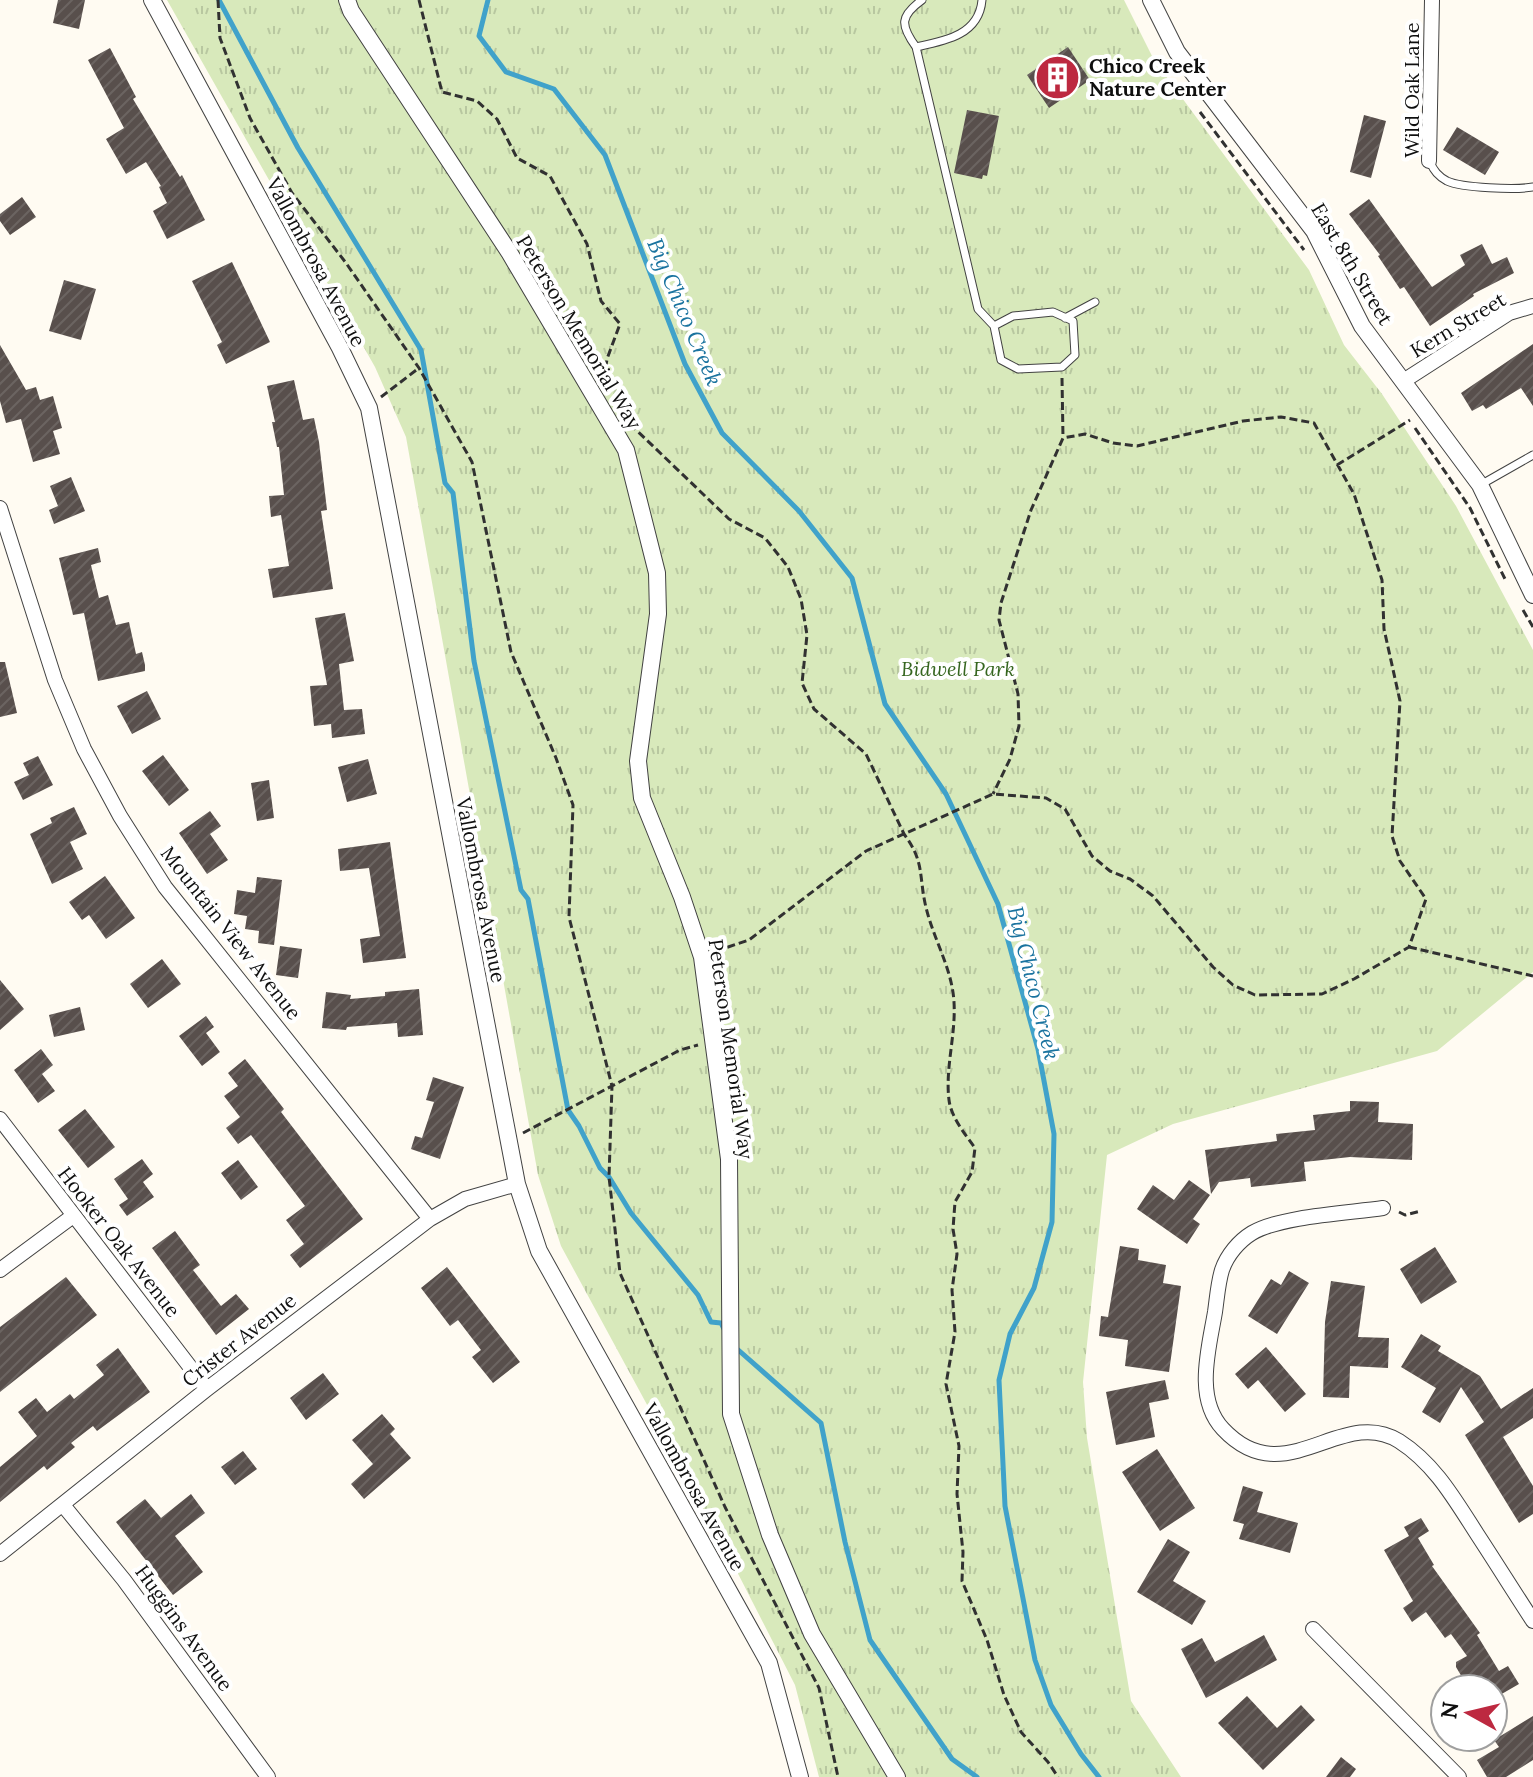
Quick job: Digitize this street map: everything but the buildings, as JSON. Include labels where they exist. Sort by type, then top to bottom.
[{"type":"street","name":"Vallombrosa Avenue","points":[[152,0],[340,348],[369,408],[517,1184],[539,1251],[769,1663],[800,1777]]},
{"type":"street","name":"Peterson Memorial Way","points":[[347,0],[351,11],[509,252],[626,450],[657,573],[658,614],[638,761],[642,798],[682,897],[702,957],[729,1159],[731,1414],[770,1535],[812,1634],[897,1777]]},
{"type":"street","name":"East 8th Street","points":[[1151,0],[1177,52],[1314,231],[1362,326],[1480,485],[1533,595]]},
{"type":"street","name":"Wild Oak Lane","points":[[1429,161],[1432,0]]},
{"type":"street","name":"Kern Street","points":[[1405,380],[1509,313],[1533,306]]},
{"type":"street","name":"Mountain View Avenue","points":[[0,508],[55,680],[84,749],[120,816],[165,887],[430,1219]]},
{"type":"street","name":"Hooker Oak Avenue","points":[[0,1119],[207,1389]]},
{"type":"street","name":"Crister Avenue","points":[[0,1554],[207,1389],[430,1219],[465,1199],[517,1184]]},
{"type":"street","points":[[1383,1208],[1278,1224],[1254,1232],[1234,1248],[1222,1268],[1206,1361],[1210,1408],[1222,1428],[1241,1444],[1257,1452],[1277,1455],[1360,1433],[1382,1434],[1397,1440],[1443,1480],[1533,1621]]},
{"type":"street","points":[[0,1270],[73,1216]]},
{"type":"street","name":"Huggins Avenue","points":[[63,1505],[124,1580],[268,1777]]},
{"type":"street","points":[[1313,1629],[1459,1777]]},
{"type":"lane","points":[[922,0],[908,10],[903,22],[916,47],[978,309],[994,326],[1001,360],[1018,369],[1062,367],[1075,355],[1073,321],[1053,312],[1013,316],[994,326]]},
{"type":"lane","points":[[916,47],[952,39],[973,26],[982,0]]},
{"type":"lane","name":"Wild Oak Lane","points":[[1429,161],[1436,174],[1450,183],[1518,189],[1533,187]]},
{"type":"lane","points":[[1065,318],[1095,302]]},
{"type":"lane","points":[[1480,485],[1533,455]]},
{"type":"path","points":[[218,0],[220,38],[250,118],[292,193],[346,263],[419,368],[472,462],[511,652],[573,805],[569,917],[612,1086],[609,1177],[620,1273],[725,1507],[819,1688],[838,1777]]},
{"type":"path","points":[[419,0],[442,92],[477,101],[497,119],[517,158],[550,176],[587,244],[601,301],[620,324],[607,359],[600,406]]},
{"type":"path","points":[[993,794],[1010,759],[1019,726],[1018,694],[999,620],[1001,603],[1031,510],[1063,438],[1062,367]]},
{"type":"path","points":[[369,408],[419,368]]},
{"type":"path","points":[[702,957],[749,940],[866,851],[993,794],[1046,798],[1065,809],[1092,856],[1110,871],[1130,879],[1153,896],[1213,967],[1233,985],[1255,995],[1322,994],[1409,947],[1426,899],[1400,861],[1392,836],[1400,701],[1384,629],[1382,580],[1354,494],[1314,423],[1281,417],[1243,421],[1137,446],[1113,443],[1085,434],[1063,438]]},
{"type":"path","points":[[1337,465],[1410,420]]},
{"type":"path","points":[[625,421],[638,429],[729,519],[765,538],[788,567],[801,599],[807,635],[802,683],[814,709],[866,754],[904,834],[912,844],[922,872],[925,903],[945,959],[954,1000],[949,1102],[959,1126],[975,1148],[972,1172],[955,1202],[953,1229],[957,1254],[952,1290],[955,1332],[946,1384],[959,1446],[957,1494],[963,1552],[962,1581],[1021,1732],[1058,1777]]},
{"type":"path","points":[[1409,947],[1533,976]]},
{"type":"path","points":[[509,1140],[680,1050],[713,1040]]},
{"type":"path","points":[[1383,1208],[1405,1215],[1421,1211]]},
{"type":"green space","name":"Bidwell Park","points":[[167,0],[1124,0],[1154,60],[1309,270],[1344,345],[1382,394],[1456,506],[1533,650],[1533,972],[1437,1051],[1173,1124],[1107,1155],[1083,1382],[1087,1438],[1131,1701],[1181,1777],[819,1777],[795,1685],[729,1556],[561,1246],[538,1175],[406,437],[375,367]]},
{"type":"waterway","points":[[219,0],[298,148],[421,350],[445,483],[453,493],[474,661],[521,890],[528,899],[568,1110],[600,1168],[631,1213],[698,1295],[711,1322],[721,1323],[724,1329]]},
{"type":"waterway","name":"Big Chico Creek","points":[[488,0],[479,36],[506,72],[554,89],[605,155],[685,364],[722,433],[799,511],[852,578],[885,704],[946,794],[998,904],[1038,1049],[1054,1134],[1052,1222],[1034,1288],[1010,1334],[999,1380],[1005,1506],[1035,1660],[1051,1705],[1099,1777]]},
{"type":"waterway","points":[[736,1348],[821,1423],[845,1542],[870,1640],[952,1759],[977,1777]]},
{"type":"place","name":"Chico Creek Nature Center","points":[[1058,78]]}]
